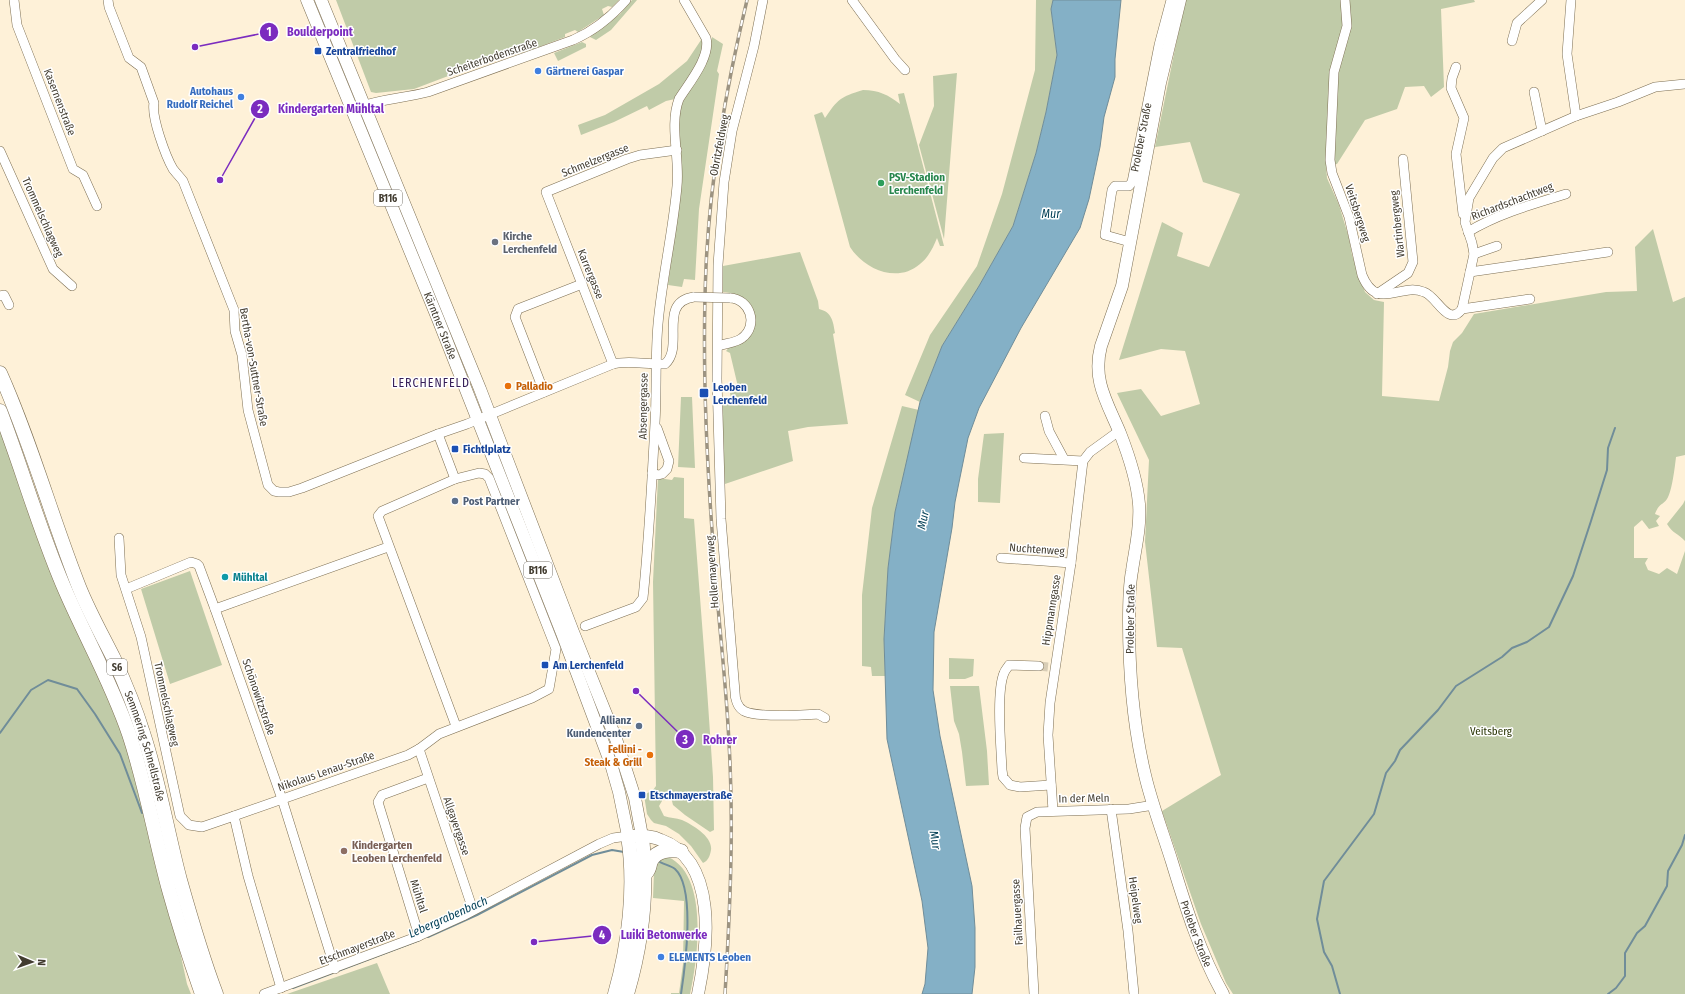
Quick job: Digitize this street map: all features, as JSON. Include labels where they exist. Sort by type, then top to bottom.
[{"type":"highway","name":"Semmering Schnellstraße","points":[[0,373],[24,433],[80,589],[115,661],[130,696],[143,733],[154,770],[180,880],[207,970],[216,994]]},
{"type":"highway","name":"Semmering Schnellstraße","points":[[0,411],[13,444],[47,544],[66,592],[117,701],[129,736],[185,946],[202,994]]},
{"type":"highway","points":[[627,994],[640,935],[644,905],[645,875],[635,836]]},
{"type":"highway","points":[[615,994],[620,977],[627,939],[631,896],[630,854],[635,836]]},
{"type":"highway","points":[[645,875],[650,869],[652,860],[656,855],[667,851],[681,852]]},
{"type":"main road","name":"Kärntner Straße","points":[[307,0],[352,110],[484,417]]},
{"type":"main road","name":"Kärntner Straße","points":[[321,0],[364,105],[401,187],[562,634],[611,764],[619,792],[635,836]]},
{"type":"main road","name":"Proleber Straße","points":[[1180,0],[1160,83],[1122,286],[1102,346],[1098,364],[1101,387],[1119,431],[1134,474],[1139,504],[1140,519],[1130,583],[1129,660],[1137,730],[1145,776],[1192,925],[1212,976],[1223,994]]},
{"type":"main road","points":[[635,836],[661,839],[672,844],[690,861],[697,873],[702,890],[705,936],[702,976],[698,994]]},
{"type":"street","name":"Kasernenstraße","points":[[14,0],[17,25],[73,168],[83,175],[97,206]]},
{"type":"street","name":"Bertha-von-Suttner-Straße","points":[[108,0],[109,7],[129,58],[141,68],[154,103],[153,108],[155,124],[173,168],[183,181],[234,310],[235,331],[242,355],[248,410],[270,488],[280,492],[289,492],[302,488],[438,434]]},
{"type":"street","name":"Scheiterbodenstraße","points":[[352,110],[380,101],[414,96],[428,92],[584,36],[616,11],[626,0]]},
{"type":"street","points":[[677,150],[675,120],[676,107],[679,99],[706,55],[708,45],[706,38],[684,0]]},
{"type":"street","name":"Obritzfeldweg","points":[[718,346],[718,265],[724,182],[732,131],[754,46],[763,0]]},
{"type":"street","points":[[852,0],[895,59],[905,70]]},
{"type":"street","name":"Proleber Straße","points":[[1130,242],[1105,235],[1112,190],[1116,186],[1129,186],[1132,182],[1159,45],[1171,0]]},
{"type":"street","name":"Veitsbergweg","points":[[1345,0],[1347,26],[1334,72],[1330,160],[1332,173],[1349,217],[1362,275],[1366,284],[1377,294]]},
{"type":"street","points":[[1512,41],[1517,22],[1542,0]]},
{"type":"street","points":[[1571,0],[1567,54],[1576,116]]},
{"type":"street","points":[[1377,294],[1390,295],[1417,290],[1432,296],[1447,314],[1453,316],[1457,315],[1462,309],[1474,254],[1464,222],[1456,154],[1464,118],[1451,88],[1452,78],[1456,67]]},
{"type":"street","points":[[1464,222],[1469,198],[1493,158],[1503,148],[1576,116],[1655,88],[1685,84]]},
{"type":"street","points":[[1534,92],[1542,131]]},
{"type":"street","name":"Schmelzergasse","points":[[546,192],[627,159],[640,155],[677,150]]},
{"type":"street","name":"Absengergasse","points":[[585,626],[636,607],[643,598],[656,423],[655,365],[658,324],[677,187],[677,150]]},
{"type":"street","name":"Trommelschlagweg","points":[[0,151],[52,269],[72,286]]},
{"type":"street","name":"Wartinbergweg","points":[[1377,294],[1408,273],[1413,262],[1403,159]]},
{"type":"street","name":"Karrergasse","points":[[546,192],[613,364]]},
{"type":"street","name":"Richardschachtweg","points":[[1468,232],[1501,216],[1566,194]]},
{"type":"street","points":[[1474,254],[1497,246]]},
{"type":"street","points":[[1470,272],[1608,252]]},
{"type":"street","points":[[544,392],[515,317],[516,313],[518,309],[582,284]]},
{"type":"street","points":[[0,296],[4,295],[9,305]]},
{"type":"street","points":[[456,726],[388,547],[378,518],[381,512],[455,479],[438,434],[484,417],[613,364],[621,362],[655,365],[665,364],[672,356],[674,312],[683,300],[694,297],[730,298],[738,300],[746,306],[750,314],[751,325],[747,334],[739,340],[718,346]]},
{"type":"street","points":[[1462,309],[1530,299]]},
{"type":"street","name":"Hollermayerweg","points":[[718,346],[717,378],[724,581],[735,697],[740,708],[750,713],[794,715],[818,714],[825,718]]},
{"type":"street","points":[[1045,416],[1050,431],[1064,460]]},
{"type":"street","points":[[652,473],[658,475],[662,474],[667,469],[669,461],[656,423]]},
{"type":"street","points":[[1024,458],[1084,460],[1090,452],[1119,431]]},
{"type":"street","name":"Hippmanngasse","points":[[1053,811],[1048,735],[1047,667],[1071,563],[1084,460]]},
{"type":"street","name":"Nikolaus Lenau-Straße","points":[[234,816],[408,754],[419,749],[439,734],[456,726],[548,691],[551,682],[556,649],[489,478],[485,474],[479,473],[455,479]]},
{"type":"street","name":"Trommelschlagweg","points":[[119,538],[121,575],[141,637],[180,816],[189,825],[202,827],[234,816]]},
{"type":"street","points":[[215,609],[388,547]]},
{"type":"street","name":"Nuchtenweg","points":[[1001,558],[1071,563]]},
{"type":"street","name":"Schönowitzstraße","points":[[126,589],[191,562],[194,562],[199,566],[282,799],[335,969]]},
{"type":"street","points":[[1047,667],[1010,665],[1004,673],[1001,694],[1000,723],[1003,777],[1010,785],[1020,787],[1051,785]]},
{"type":"street","name":"Allgayergasse","points":[[419,749],[473,910]]},
{"type":"street","name":"Mühltal","points":[[419,936],[378,802],[382,794],[428,778]]},
{"type":"street","name":"In der Meln","points":[[1025,828],[1027,817],[1030,814],[1037,812],[1129,809],[1154,805]]},
{"type":"street","name":"Heipelweg","points":[[1111,809],[1128,931],[1134,994]]},
{"type":"street","points":[[234,816],[248,876],[281,988]]},
{"type":"street","name":"Failhauergasse","points":[[1025,828],[1034,994]]},
{"type":"street","name":"Etschmayerstraße","points":[[264,994],[335,969],[419,936],[473,910],[599,844],[613,838],[635,836]]},
{"type":"green space","points":[[336,0],[619,0],[612,7],[608,6],[602,9],[604,15],[578,32],[575,30],[565,34],[565,37],[531,50],[485,62],[414,89],[376,93],[371,92]]},
{"type":"green space","points":[[632,0],[637,0],[611,30],[596,40],[590,37],[620,14]]},
{"type":"green space","points":[[1036,0],[1053,0],[1051,9],[1057,55],[1036,153],[1013,226],[979,286],[942,346],[920,402],[905,395],[930,335],[977,266],[1002,194],[1035,70]]},
{"type":"green space","name":"Veitsberg","points":[[1185,0],[1474,0],[1475,2],[1441,9],[1444,87],[1431,97],[1424,86],[1405,87],[1397,109],[1365,120],[1337,164],[1326,165],[1327,178],[1339,205],[1349,238],[1352,255],[1365,292],[1374,300],[1384,302],[1382,396],[1439,401],[1453,342],[1462,333],[1474,314],[1606,292],[1637,291],[1635,247],[1653,229],[1673,302],[1685,297],[1685,455],[1676,457],[1669,496],[1659,506],[1655,514],[1660,516],[1656,521],[1659,526],[1649,529],[1642,520],[1634,527],[1634,558],[1648,558],[1645,563],[1648,570],[1659,574],[1667,568],[1677,574],[1685,551],[1685,994],[1233,994],[1226,983],[1201,924],[1162,811],[1221,775],[1182,648],[1157,647],[1145,542],[1149,460],[1117,393],[1141,389],[1161,416],[1200,404],[1185,351],[1161,349],[1119,360],[1162,222],[1183,233],[1177,256],[1209,267],[1240,194],[1203,182],[1190,142],[1155,147]]},
{"type":"green space","points":[[695,26],[705,39],[701,57],[675,99],[666,101],[649,110],[647,106],[614,122],[581,135],[578,125],[605,115],[659,84],[687,61],[701,40]]},
{"type":"green space","points":[[712,37],[723,44],[717,71],[719,74],[699,209],[695,280],[684,279],[682,287],[668,285],[674,237],[677,110],[708,54]]},
{"type":"green space","points":[[582,42],[586,44],[586,47],[558,61],[554,53]]},
{"type":"green space","points":[[957,73],[944,239],[919,145],[934,106],[933,76]]},
{"type":"green space","points":[[863,90],[883,94],[900,104],[898,94],[904,93],[944,246],[940,246],[937,238],[923,262],[911,270],[901,273],[891,273],[872,267],[856,255],[850,247],[814,115],[822,112],[825,118],[833,107],[844,97]]},
{"type":"green space","points":[[800,252],[818,301],[819,309],[827,312],[832,321],[848,424],[808,427],[788,431],[793,461],[722,485],[721,405],[732,402],[730,393],[739,391],[730,353],[726,351],[755,317],[751,306],[744,298],[723,292],[723,266]]},
{"type":"green space","points":[[681,397],[692,397],[695,468],[678,467]]},
{"type":"green space","points":[[902,406],[919,410],[895,512],[888,568],[884,639],[885,676],[872,676],[871,667],[862,666],[862,595],[872,508]]},
{"type":"green space","points":[[0,431],[129,749],[177,938],[187,984],[191,994],[0,994]]},
{"type":"green space","points":[[1004,433],[1000,503],[978,502],[978,479],[984,434]]},
{"type":"green space","points":[[674,477],[684,478],[684,518],[694,519],[713,777],[714,830],[710,832],[673,805],[670,793],[662,795],[662,801],[659,806],[664,816],[682,820],[697,828],[706,836],[711,845],[711,850],[708,858],[703,863],[691,846],[679,834],[666,826],[654,823],[651,820],[647,814],[644,795],[653,790],[656,786],[653,582],[658,478],[672,480]]},
{"type":"green space","points":[[1685,500],[1685,541],[1671,530],[1667,524]]},
{"type":"green space","points":[[190,571],[222,665],[170,684],[141,589]]},
{"type":"green space","points":[[949,658],[974,659],[973,676],[965,679],[949,679]]},
{"type":"green space","points":[[950,686],[979,686],[987,751],[989,785],[966,786],[959,734],[954,721]]},
{"type":"green space","points":[[668,857],[681,867],[690,881],[695,899],[697,919],[696,960],[690,994],[671,994],[679,993],[683,964],[684,901],[653,898],[654,872],[659,860]]},
{"type":"green space","points":[[377,963],[390,994],[287,994]]},
{"type":"water","name":"Mur","points":[[1053,0],[1121,0],[1115,59],[1115,77],[1104,117],[1100,147],[1089,199],[1080,228],[1021,328],[979,408],[968,438],[955,502],[934,632],[933,690],[940,736],[972,886],[975,928],[975,967],[972,994],[922,994],[925,984],[928,948],[922,901],[887,739],[884,639],[888,568],[895,512],[920,402],[942,346],[979,286],[1013,226],[1036,153],[1057,55],[1051,9]]},
{"type":"waterway","points":[[1340,994],[1332,966],[1324,952],[1317,919],[1324,881],[1374,814],[1386,773],[1395,761],[1400,750],[1438,710],[1456,686],[1502,657],[1512,648],[1527,642],[1549,627],[1573,576],[1607,470],[1608,448],[1615,428]]},
{"type":"waterway","points":[[0,733],[31,690],[48,680],[77,689],[95,714],[120,754],[142,813]]},
{"type":"waterway","points":[[1608,994],[1616,988],[1625,976],[1625,953],[1637,933],[1645,926],[1667,886],[1668,871],[1682,845],[1685,835]]},
{"type":"waterway","name":"Lebergrabenbach","points":[[428,937],[477,915],[592,855],[612,850],[624,852]]},
{"type":"waterway","name":"Lebergrabenbach","points":[[658,861],[675,869],[681,879],[685,893],[687,929],[685,966],[681,994]]},
{"type":"waterway","name":"Lebergrabenbach","points":[[293,988],[420,940]]},
{"type":"tunnel","points":[[1039,666],[1048,667]]},
{"type":"railway","points":[[725,994],[731,868],[730,774],[728,718],[708,474],[704,336],[708,233],[715,166],[732,66],[747,0]]},
{"type":"place","name":"Boulderpoint","points":[[195,47]]},
{"type":"place","name":"Zentralfriedhof","points":[[318,51]]},
{"type":"place","name":"Gärtnerei Gaspar","points":[[538,71]]},
{"type":"place","name":"Autohaus Rudolf Reichel","points":[[241,97]]},
{"type":"place","name":"Kindergarten Mühltal","points":[[220,180]]},
{"type":"place","name":"PSV-Stadion Lerchenfeld","points":[[881,183]]},
{"type":"place","name":"Kirche Lerchenfeld","points":[[495,242]]},
{"type":"place","name":"Palladio","points":[[508,386]]},
{"type":"place","name":"Leoben Lerchenfeld","points":[[704,393]]},
{"type":"place","name":"Fichtlplatz","points":[[455,449]]},
{"type":"place","name":"Post Partner","points":[[455,501]]},
{"type":"place","name":"Mühltal","points":[[225,577]]},
{"type":"place","name":"Am Lerchenfeld","points":[[545,665]]},
{"type":"place","name":"Rohrer","points":[[636,691]]},
{"type":"place","name":"Allianz Kundencenter","points":[[639,726]]},
{"type":"place","name":"Fellini - Steak & Grill","points":[[650,755]]},
{"type":"place","name":"Etschmayerstraße","points":[[642,795]]},
{"type":"place","name":"Kindergarten Leoben Lerchenfeld","points":[[344,851]]},
{"type":"place","name":"Luiki Betonwerke","points":[[534,942]]},
{"type":"place","name":"ELEMENTS Leoben","points":[[661,957]]},
{"type":"district","name":"LERCHENFELD","points":[[431,383]]}]
